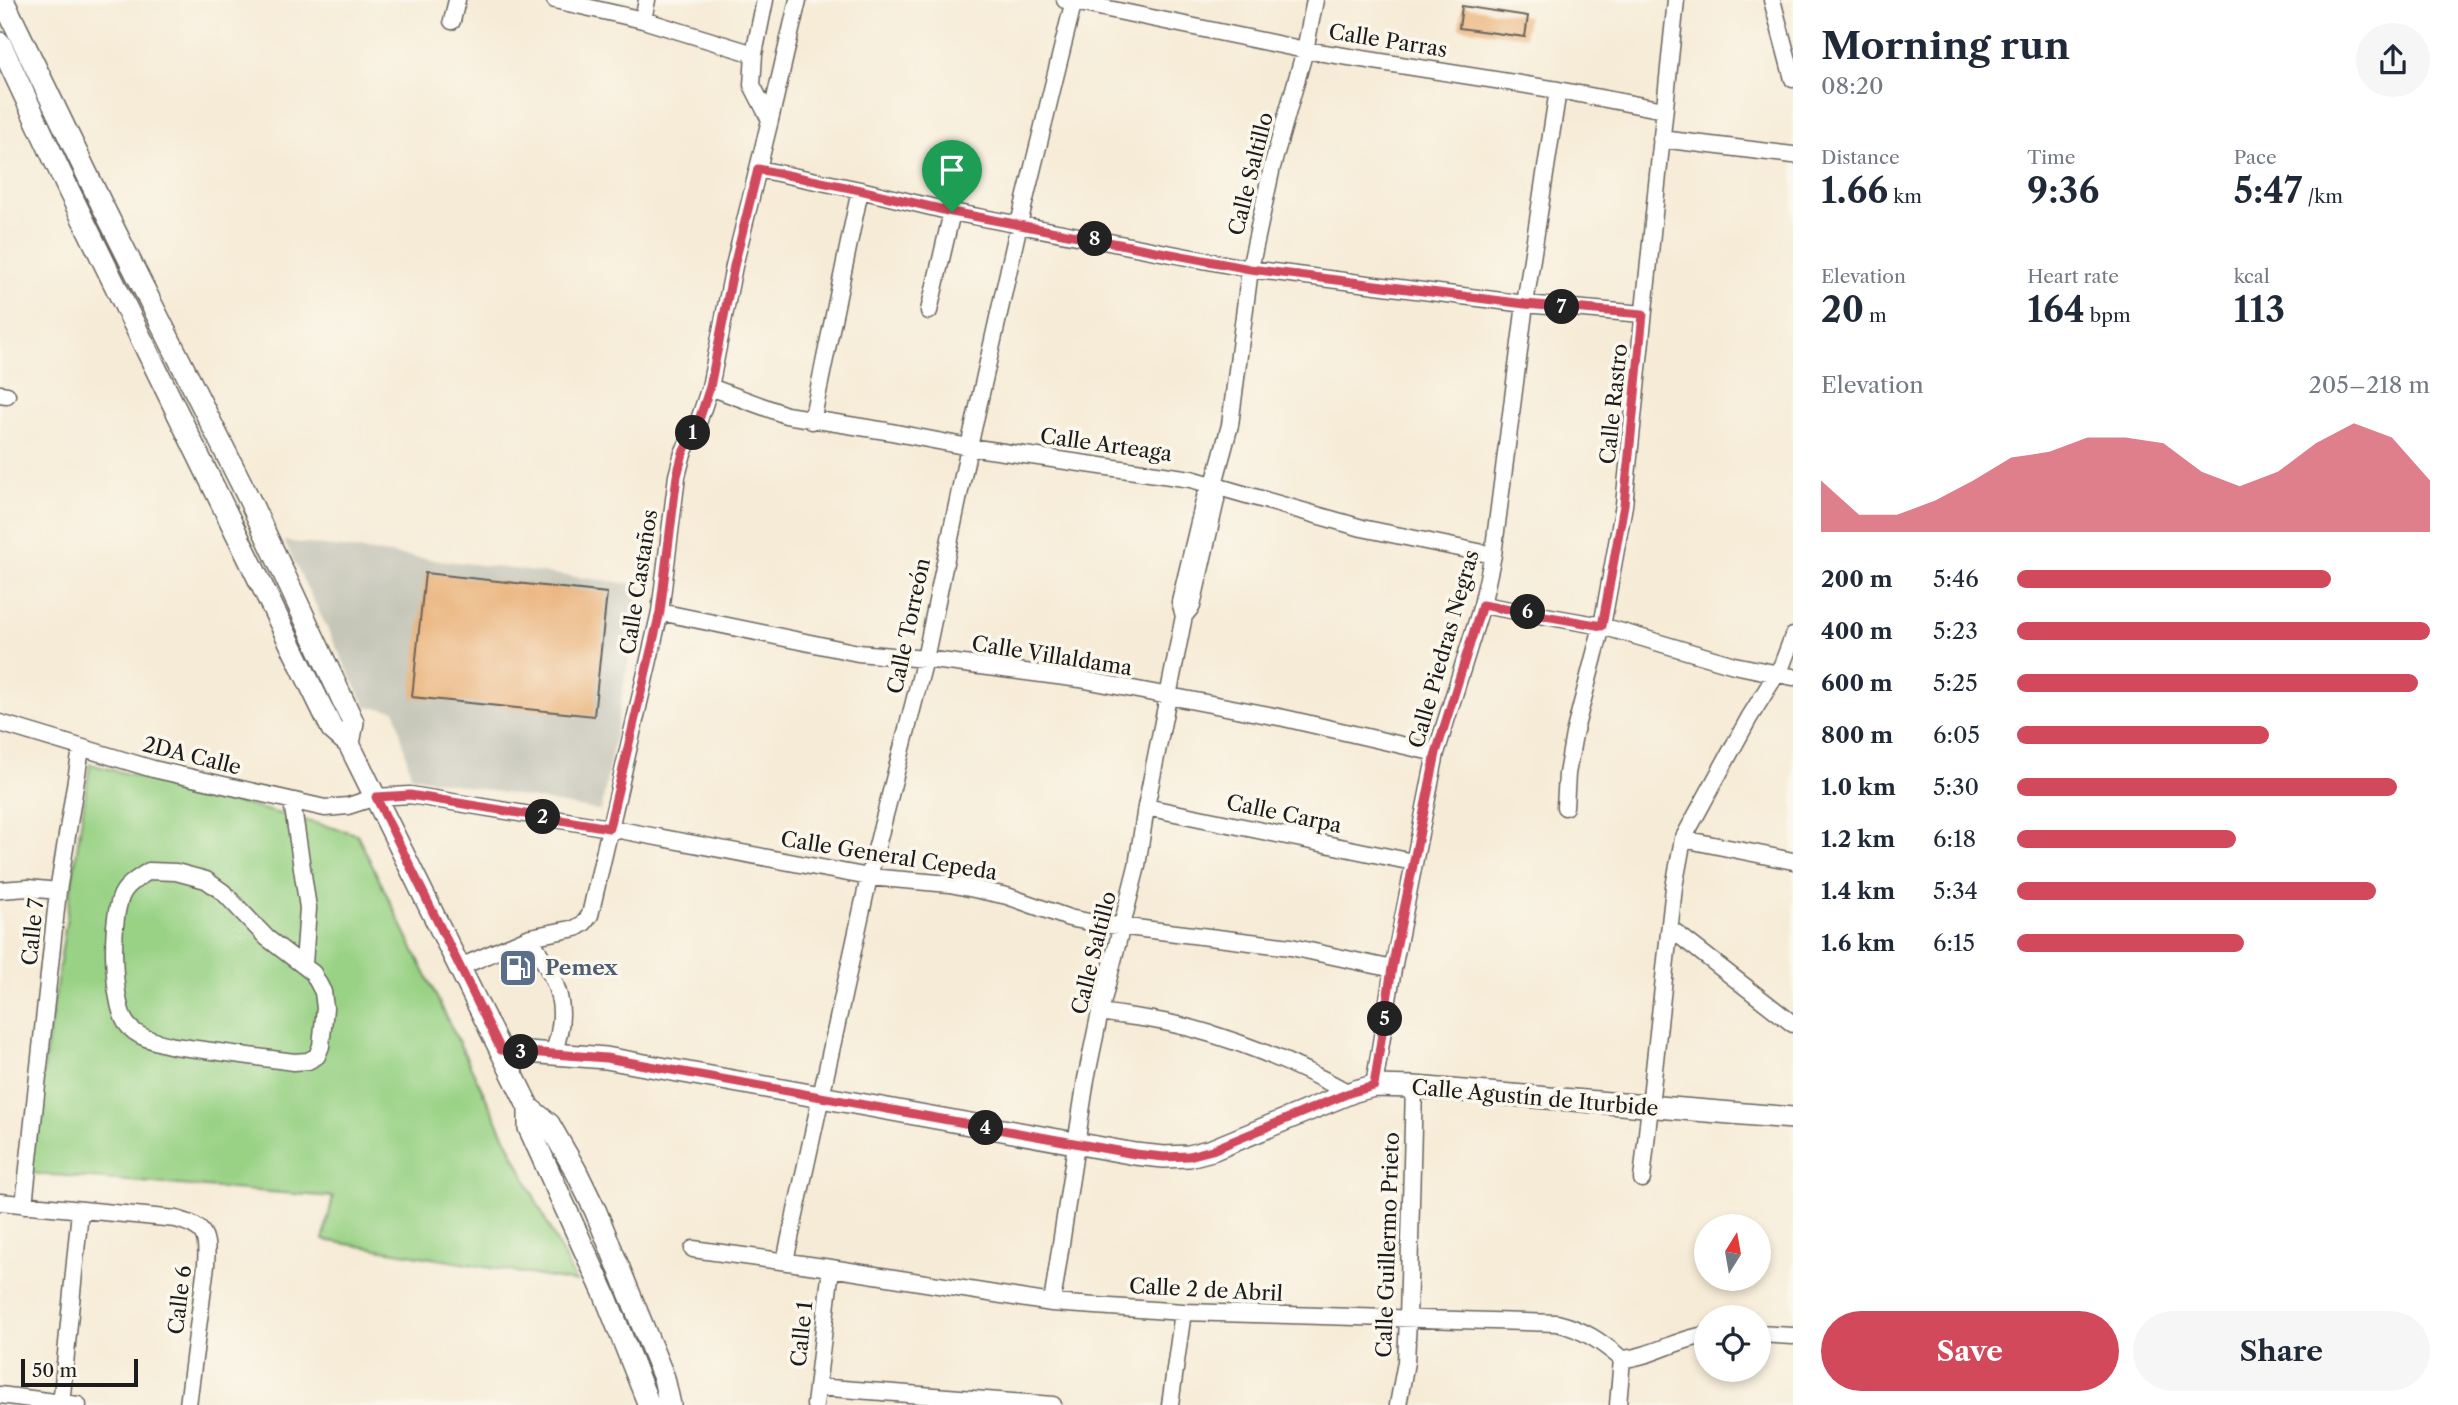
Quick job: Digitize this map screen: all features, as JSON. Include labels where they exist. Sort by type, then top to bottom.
[{"type":"main road","points":[[4,0],[100,201],[250,501],[353,722],[349,744]]},
{"type":"main road","points":[[0,43],[69,191],[332,729],[349,744],[529,1108],[530,1128],[606,1295],[648,1405]]},
{"type":"main road","name":"Calle Agustín de Iturbide","points":[[501,1050],[606,1058],[1076,1145],[1164,1157],[1189,1156],[1237,1141],[1349,1093],[1374,1086],[1793,1118]]},
{"type":"main road","points":[[529,1108],[549,1124],[596,1212],[664,1378],[670,1405]]},
{"type":"street","points":[[452,21],[457,0]]},
{"type":"street","points":[[555,0],[643,20],[754,54]]},
{"type":"street","points":[[643,20],[647,0]]},
{"type":"street","points":[[765,0],[754,54],[752,85],[770,120]]},
{"type":"street","name":"Calle Castaños","points":[[460,967],[530,937],[576,928],[590,915],[660,612],[677,476],[683,453],[699,420],[710,387],[734,266],[798,0]]},
{"type":"street","name":"Calle Saltillo","points":[[1052,1303],[1086,1079],[1137,866],[1184,616],[1180,602],[1205,497],[1214,484],[1230,425],[1250,269],[1272,167],[1305,50],[1315,0]]},
{"type":"street","name":"Calle Rastro","points":[[1565,807],[1574,734],[1584,687],[1602,626],[1624,505],[1676,0]]},
{"type":"street","points":[[1772,0],[1793,79]]},
{"type":"street","name":"Calle Parras","points":[[1071,1],[1305,50],[1558,90],[1664,110]]},
{"type":"street","name":"Calle Torreón","points":[[785,1261],[870,877],[925,659],[968,447],[1071,1]]},
{"type":"street","name":"Calle Piedras Negras","points":[[1374,1086],[1392,968],[1436,753],[1482,605],[1493,555],[1525,304],[1558,90]]},
{"type":"street","points":[[1661,139],[1793,155]]},
{"type":"street","points":[[758,169],[952,212],[1250,269],[1525,304],[1643,314]]},
{"type":"street","points":[[812,421],[860,190]]},
{"type":"street","points":[[929,311],[952,212]]},
{"type":"street","name":"Calle Arteaga","points":[[710,387],[761,408],[812,421],[886,430],[968,447],[1117,467],[1214,484],[1362,528],[1493,555]]},
{"type":"street","points":[[1482,605],[1602,626],[1734,665],[1793,677]]},
{"type":"street","name":"Calle Villaldama","points":[[660,612],[858,653],[925,659],[1080,680],[1284,718],[1436,753]]},
{"type":"street","points":[[1642,1179],[1674,887],[1683,839],[1705,796],[1787,656],[1793,636]]},
{"type":"street","name":"2DA Calle","points":[[0,723],[153,769],[325,808],[348,806],[376,797]]},
{"type":"street","name":"Calle 7","points":[[24,1205],[58,891],[81,749]]},
{"type":"street","name":"Calle General Cepeda","points":[[376,797],[410,795],[609,828],[870,877],[950,884],[1007,897],[1069,918],[1290,947],[1392,968]]},
{"type":"street","points":[[292,801],[308,908],[303,964]]},
{"type":"street","name":"Calle Carpa","points":[[1146,807],[1413,862]]},
{"type":"street","points":[[1683,839],[1793,861]]},
{"type":"street","points":[[149,872],[176,872],[206,880],[223,892],[282,951],[303,964],[313,973],[323,992],[325,1008],[321,1046],[317,1056],[308,1061],[295,1062],[155,1042],[139,1035],[127,1025],[119,1008],[115,988],[115,943],[122,893],[132,881],[149,872]]},
{"type":"street","points":[[0,890],[28,888],[58,891]]},
{"type":"street","points":[[1670,928],[1793,1024]]},
{"type":"street","points":[[530,937],[554,979],[561,1000],[559,1038],[553,1054]]},
{"type":"street","points":[[1100,1012],[1170,1023],[1251,1048],[1349,1093]]},
{"type":"street","name":"Calle Guillermo Prieto","points":[[1398,1405],[1406,1362],[1414,1087]]},
{"type":"street","points":[[0,1202],[80,1211],[67,1404],[0,1395]]},
{"type":"street","name":"Calle 6","points":[[80,1211],[176,1219],[195,1224],[203,1233],[207,1245],[188,1405]]},
{"type":"street","name":"Calle 2 de Abril","points":[[693,1250],[785,1261],[1052,1303],[1182,1311],[1557,1323],[1578,1328],[1596,1338],[1622,1359]]},
{"type":"street","name":"Calle 1","points":[[815,1405],[831,1268]]},
{"type":"street","points":[[1170,1405],[1182,1311]]},
{"type":"street","points":[[1771,1335],[1793,1336]]},
{"type":"street","points":[[1618,1405],[1622,1359],[1633,1358],[1694,1337]]},
{"type":"street","points":[[817,1387],[1053,1405]]},
{"type":"shaded area","points":[[284,541],[642,585],[601,811],[411,776],[395,710],[366,707]]},
{"type":"green space","points":[[90,764],[357,834],[576,1282],[323,1240],[333,1197],[28,1173]]},
{"type":"building","points":[[1462,6],[1528,16],[1525,37],[1459,28]]},
{"type":"building","points":[[425,573],[607,593],[594,716],[412,697]]},
{"type":"place","name":"Pemex","points":[[518,968]]},
{"type":"route","points":[[758,169],[952,212],[1250,269],[1525,304],[1643,314],[1624,505],[1602,626],[1482,605],[1436,753],[1392,968],[1374,1086],[1349,1093],[1212,1150],[1189,1156],[1135,1154],[606,1058],[501,1050],[376,797],[410,795],[609,828],[660,612],[677,476],[683,453],[699,420],[710,387],[734,266],[758,169]]}]
